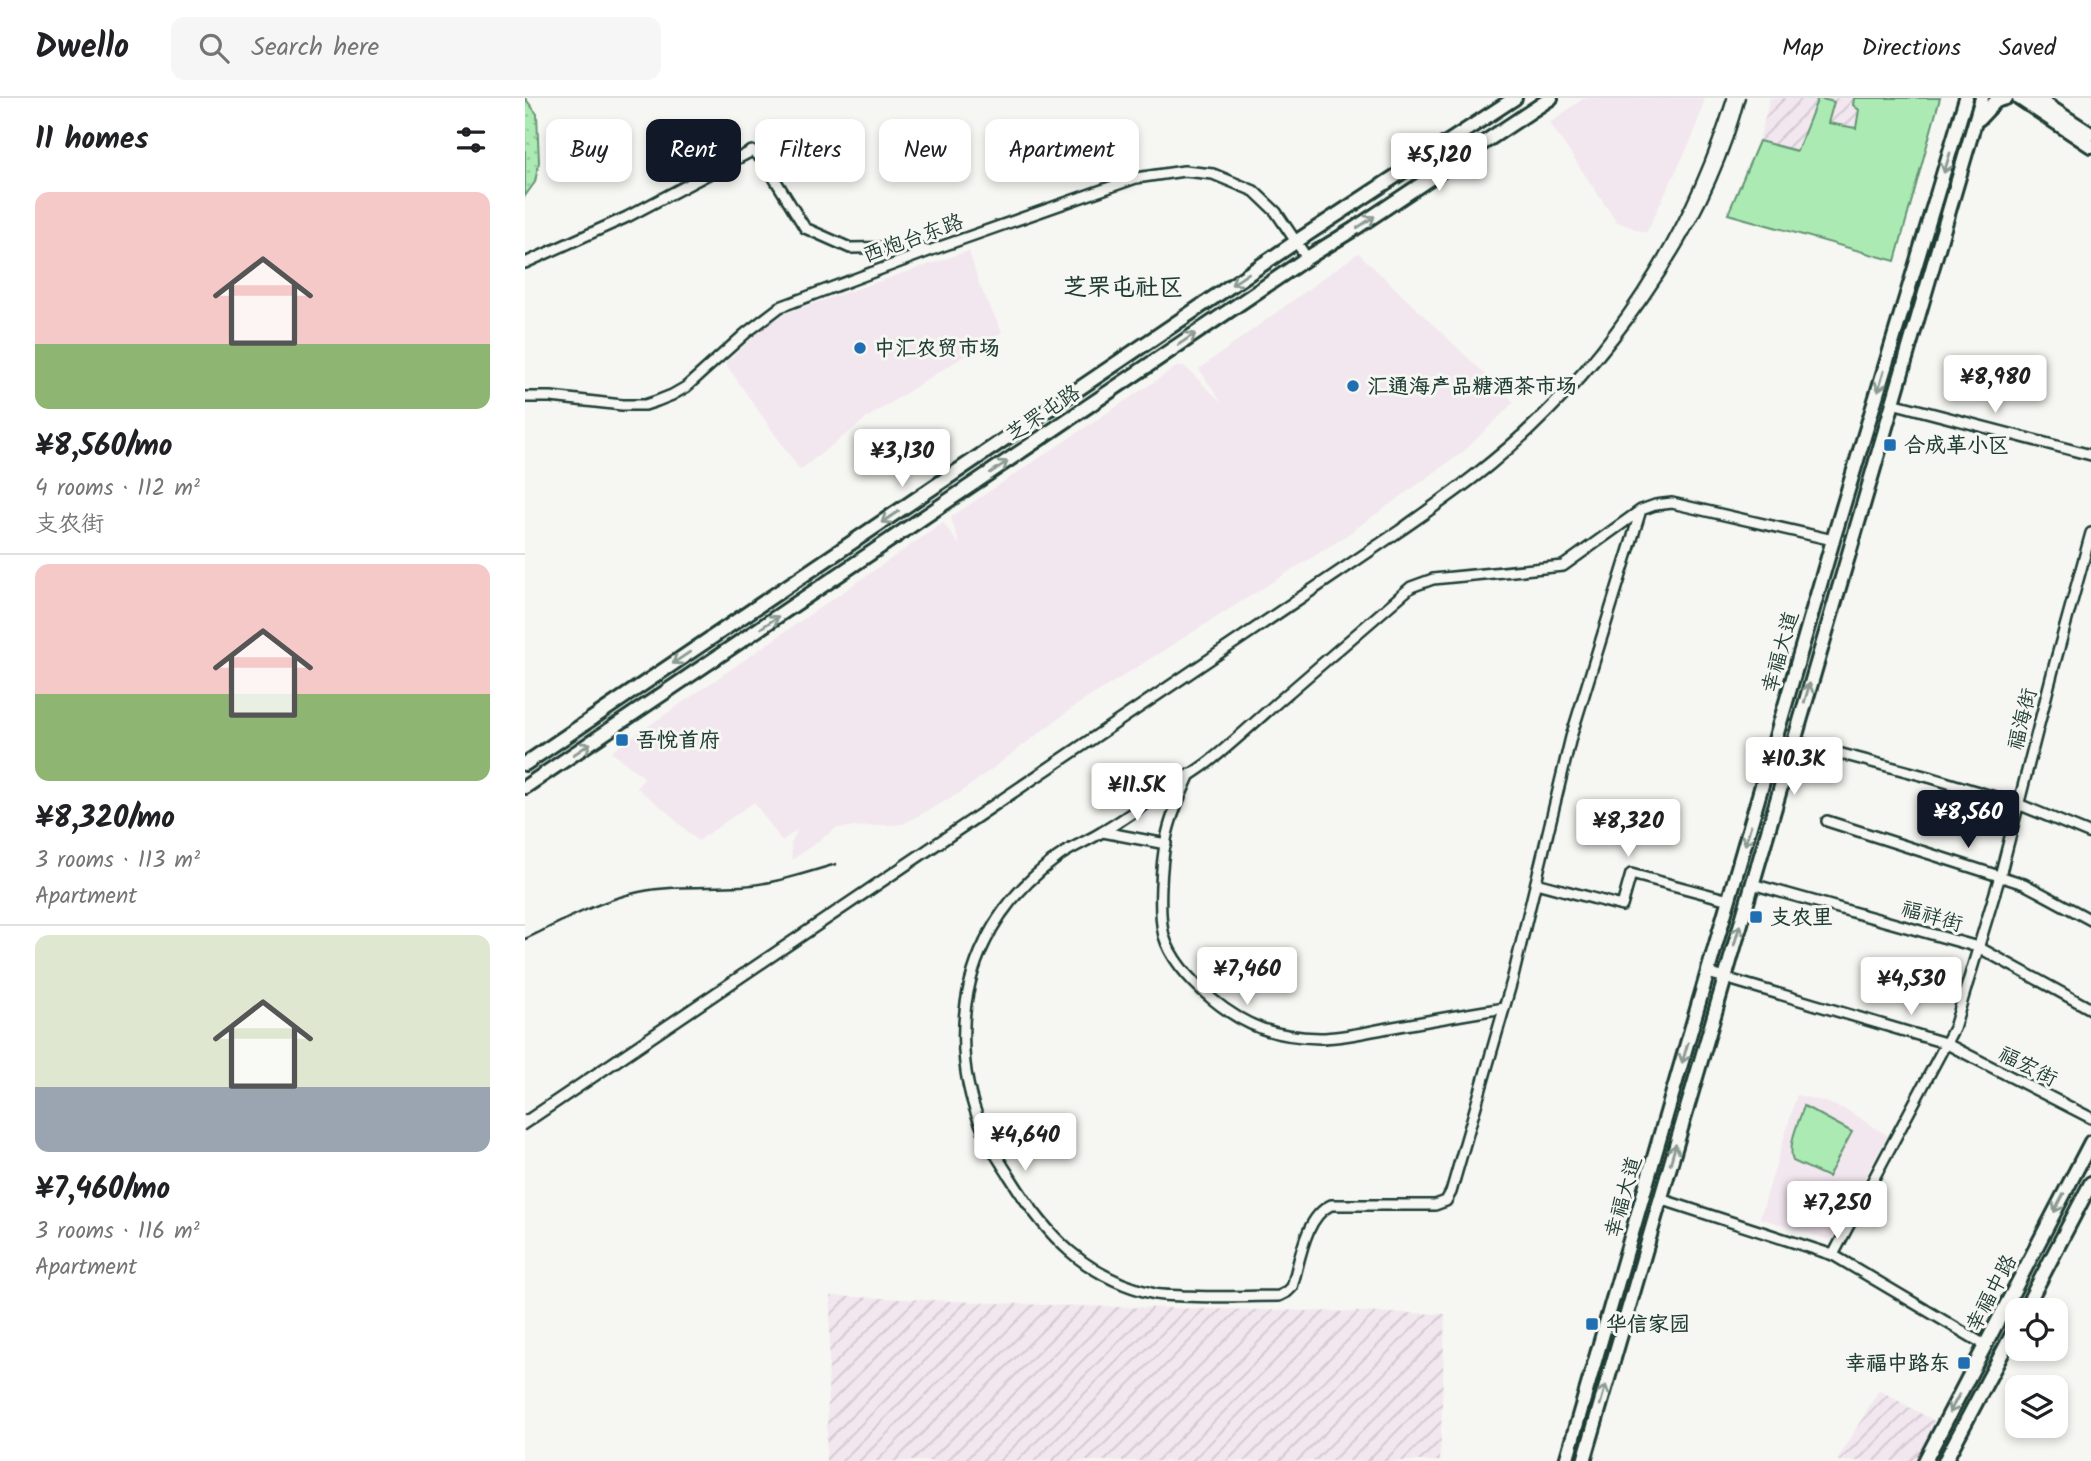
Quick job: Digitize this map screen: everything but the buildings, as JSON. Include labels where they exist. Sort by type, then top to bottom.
[{"type":"main road","name":"芝罘屯路","points":[[525,764],[1297,241],[1515,98]]},
{"type":"main road","name":"芝罘屯路","points":[[525,788],[1307,258],[1551,98]]},
{"type":"main road","points":[[1953,98],[1957,105],[1959,121]]},
{"type":"main road","name":"幸福大道","points":[[1566,1461],[1833,540],[1966,98]]},
{"type":"main road","name":"幸福大道","points":[[1584,1461],[1982,98]]},
{"type":"main road","points":[[1974,124],[1996,101],[2013,98],[2091,146]]},
{"type":"main road","points":[[2036,98],[2091,134]]},
{"type":"main road","points":[[2046,98],[2054,110]]},
{"type":"main road","name":"幸福中路","points":[[1925,1461],[2091,1142]]},
{"type":"main road","name":"幸福中路","points":[[2031,1298],[2091,1183]]},
{"type":"main road","name":"幸福中路","points":[[1945,1461],[2005,1348]]},
{"type":"street","points":[[525,263],[627,217],[752,151],[763,160],[806,228],[851,248],[914,247],[927,251]]},
{"type":"street","name":"西炮台东路","points":[[525,397],[551,397],[622,405],[645,405],[657,401],[685,387],[780,307],[927,251],[1136,178],[1184,171],[1213,174],[1254,191],[1276,212],[1307,258]]},
{"type":"street","points":[[1892,403],[2091,455]]},
{"type":"street","points":[[1641,510],[1571,737],[1504,1007],[1446,1202],[1435,1205],[1331,1205],[1322,1209],[1309,1229],[1292,1287],[1279,1296],[1156,1295],[1124,1285],[1086,1266],[1061,1245],[1025,1201],[982,1128],[965,1069],[965,1006],[973,973],[985,942],[1017,894],[1059,856],[1103,832],[1210,761],[1411,587],[1433,579],[1563,566],[1641,510],[1672,503],[1833,540]]},
{"type":"street","name":"福海街","points":[[1833,1255],[1954,1028],[2000,876],[2091,533]]},
{"type":"street","points":[[1793,741],[2018,804],[2091,834]]},
{"type":"street","points":[[1190,774],[1165,844],[1161,907],[1164,936],[1178,963],[1199,989],[1240,1021],[1281,1035],[1322,1038],[1504,1007]]},
{"type":"street","points":[[1827,821],[2000,876],[2042,892],[2091,920]]},
{"type":"street","points":[[1103,832],[1165,844]]},
{"type":"street","points":[[1536,883],[1622,906],[1631,874],[1729,900]]},
{"type":"street","name":"福祥街","points":[[1752,884],[1978,947],[2091,1009]]},
{"type":"street","name":"福宏街","points":[[1708,973],[1945,1043],[2091,1118]]},
{"type":"street","points":[[1660,1199],[1833,1255],[1985,1345]]},
{"type":"shaded area","points":[[1584,98],[1705,98],[1693,136],[1646,233],[1616,221],[1550,123]]},
{"type":"shaded area","points":[[1770,98],[1818,98],[1797,152],[1759,141]]},
{"type":"shaded area","points":[[1824,98],[1854,98],[1853,105],[1859,110],[1857,128],[1828,123]]},
{"type":"shaded area","name":"中汇农贸市场","points":[[969,251],[979,284],[1002,332],[868,417],[800,470],[725,363],[777,316]]},
{"type":"shaded area","points":[[1358,253],[1514,402],[1463,452],[1341,539],[1075,706],[961,792],[903,824],[836,828],[792,860],[791,844],[798,829],[782,841],[754,802],[698,841],[637,788],[644,777],[611,752],[943,523],[960,546],[951,517],[1178,366],[1184,366],[1222,403],[1199,369]]},
{"type":"shaded area","points":[[1797,1095],[1847,1110],[1888,1136],[1831,1237],[1827,1239],[1760,1218]]},
{"type":"shaded area","points":[[831,1296],[1071,1306],[1445,1314],[1440,1461],[826,1461]]},
{"type":"shaded area","points":[[1879,1390],[1936,1422],[1916,1461],[1837,1461]]},
{"type":"green space","points":[[525,98],[537,114],[539,162],[535,182],[525,196]]},
{"type":"green space","points":[[1818,98],[1834,102],[1828,123],[1856,128],[1859,110],[1853,105],[1854,98],[1940,98],[1895,261],[1728,214],[1759,141],[1797,151]]},
{"type":"green space","points":[[1804,1106],[1852,1132],[1828,1177],[1793,1161],[1791,1147]]},
{"type":"railway","points":[[525,1115],[1396,526],[1500,447],[1566,383],[1625,309],[1650,270],[1694,187],[1727,98]]},
{"type":"railway","points":[[525,1130],[1404,535],[1494,469],[1575,392],[1647,302],[1679,253],[1706,202],[1728,150],[1745,98]]},
{"type":"railway","points":[[525,939],[595,906],[639,892],[753,885],[836,864]]},
{"type":"place","name":"中汇农贸市场","points":[[860,348]]},
{"type":"place","name":"汇通海产品糖酒茶市场","points":[[1353,386]]},
{"type":"place","name":"合成革小区","points":[[1890,445]]},
{"type":"place","name":"吾悦首府","points":[[622,740]]},
{"type":"place","name":"支农里","points":[[1756,917]]},
{"type":"place","name":"华信家园","points":[[1592,1324]]},
{"type":"place","name":"幸福中路东","points":[[1964,1363]]},
{"type":"district","name":"芝罘屯社区","points":[[1123,287]]}]
